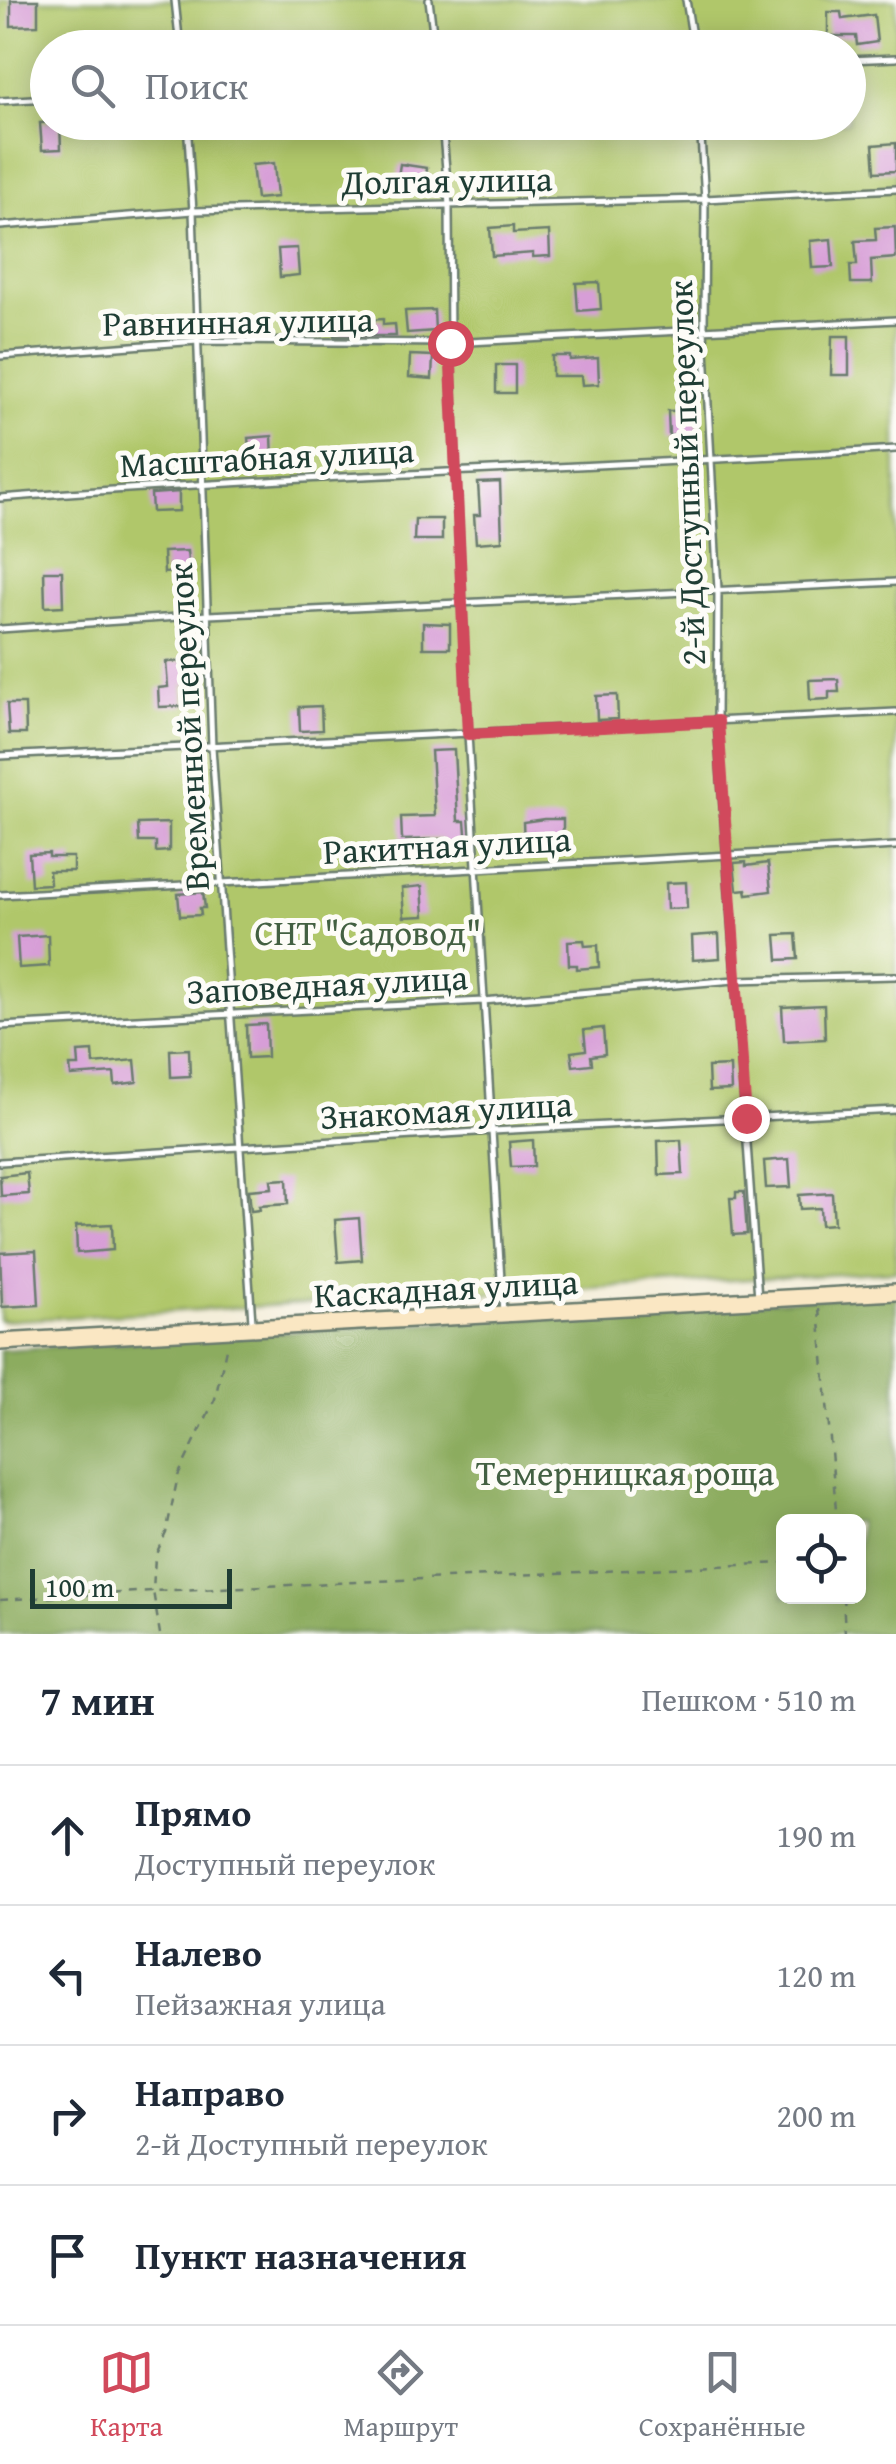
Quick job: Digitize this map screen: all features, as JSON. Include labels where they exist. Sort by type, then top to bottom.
[{"type":"street","name":"Каскадная улица","points":[[0,1342],[896,1292]]},
{"type":"lane","points":[[174,0],[178,30]]},
{"type":"lane","points":[[430,0],[433,30]]},
{"type":"lane","points":[[686,0],[691,30]]},
{"type":"lane","points":[[866,59],[896,58]]},
{"type":"lane","points":[[0,101],[30,99]]},
{"type":"lane","name":"Временной переулок","points":[[188,140],[212,746],[252,1328]]},
{"type":"lane","points":[[443,140],[468,734],[503,1314]]},
{"type":"lane","name":"2-й Доступный переулок","points":[[701,140],[704,330],[718,590],[718,721],[758,1300]]},
{"type":"lane","name":"Долгая улица","points":[[0,226],[193,212],[705,199],[896,190]]},
{"type":"lane","name":"Равнинная улица","points":[[0,356],[198,341],[450,343],[896,320]]},
{"type":"lane","name":"Масштабная улица","points":[[0,498],[200,483],[896,449]]},
{"type":"lane","points":[[0,629],[208,615],[896,582]]},
{"type":"lane","points":[[0,756],[896,712]]},
{"type":"lane","name":"Ракитная улица","points":[[0,895],[896,846]]},
{"type":"lane","name":"Заповедная улица","points":[[0,1026],[483,1001],[735,980],[896,976]]},
{"type":"lane","name":"Знакомая улица","points":[[0,1162],[896,1110]]},
{"type":"path","points":[[818,1297],[836,1514]]},
{"type":"path","points":[[160,1634],[153,1590],[155,1556],[166,1533],[178,1476],[215,1399],[230,1330]]},
{"type":"path","points":[[0,1600],[776,1563]]},
{"type":"path","points":[[844,1604],[846,1634]]},
{"type":"green space","name":"СНТ \"Садовод\"","points":[[0,0],[896,0],[896,1271],[0,1321]]},
{"type":"green space","name":"Темерницкая роща","points":[[896,1293],[896,1634],[0,1634],[0,1350]]},
{"type":"building","points":[[11,0],[38,0],[38,25],[11,26]]},
{"type":"building","points":[[828,12],[841,12],[842,19],[874,15],[877,42],[866,44],[866,30],[828,30]]},
{"type":"building","points":[[41,140],[61,140],[61,149],[42,150]]},
{"type":"building","points":[[896,143],[896,171],[875,172],[873,145]]},
{"type":"building","points":[[274,163],[277,197],[256,199],[252,165]]},
{"type":"building","points":[[400,164],[427,168],[425,187],[397,183]]},
{"type":"building","points":[[513,226],[513,233],[549,231],[550,256],[492,256],[490,228]]},
{"type":"building","points":[[895,227],[896,258],[871,260],[872,283],[851,283],[850,265],[857,265],[855,241],[876,240],[875,228]]},
{"type":"building","points":[[831,239],[833,267],[812,268],[810,241]]},
{"type":"building","points":[[297,248],[299,275],[280,277],[278,249]]},
{"type":"building","points":[[599,282],[601,309],[578,311],[576,283]]},
{"type":"building","points":[[434,310],[435,331],[407,333],[405,311]]},
{"type":"building","points":[[356,311],[356,321],[383,319],[383,325],[395,324],[396,336],[334,336],[333,312]]},
{"type":"building","points":[[832,336],[849,336],[849,375],[831,375]]},
{"type":"building","points":[[410,355],[433,356],[432,379],[409,377]]},
{"type":"building","points":[[552,356],[570,356],[570,360],[598,358],[599,384],[582,385],[581,376],[552,376]]},
{"type":"building","points":[[496,365],[515,365],[515,393],[496,393]]},
{"type":"building","points":[[697,410],[698,435],[669,436],[668,411]]},
{"type":"building","points":[[272,436],[273,458],[250,460],[248,438]]},
{"type":"building","points":[[500,482],[502,541],[476,543],[474,515],[480,515],[478,483]]},
{"type":"building","points":[[179,492],[179,511],[152,512],[151,494]]},
{"type":"building","points":[[415,519],[442,519],[442,540],[414,540]]},
{"type":"building","points":[[187,551],[189,571],[164,573],[163,552]]},
{"type":"building","points":[[44,571],[62,571],[63,606],[45,607]]},
{"type":"building","points":[[423,623],[450,624],[450,648],[423,648]]},
{"type":"building","points":[[188,661],[190,684],[183,685],[185,706],[159,707],[158,688],[168,687],[166,662]]},
{"type":"building","points":[[838,679],[839,692],[829,692],[829,699],[810,700],[809,680]]},
{"type":"building","points":[[617,695],[618,719],[597,720],[596,696]]},
{"type":"building","points":[[7,704],[25,704],[26,734],[9,734]]},
{"type":"building","points":[[321,706],[322,730],[300,731],[299,707]]},
{"type":"building","points":[[454,750],[458,821],[465,821],[467,845],[442,846],[441,839],[402,840],[401,817],[435,816],[431,751]]},
{"type":"building","points":[[563,819],[563,845],[524,845],[523,822]]},
{"type":"building","points":[[169,823],[169,851],[156,852],[156,842],[139,842],[138,824]]},
{"type":"building","points":[[49,853],[49,857],[73,857],[73,871],[49,871],[50,884],[31,885],[29,854]]},
{"type":"building","points":[[746,862],[746,866],[768,863],[771,891],[747,894],[746,889],[737,890],[734,863]]},
{"type":"building","points":[[686,882],[687,908],[667,909],[666,883]]},
{"type":"building","points":[[422,886],[424,916],[404,917],[402,888]]},
{"type":"building","points":[[203,892],[205,908],[200,908],[201,915],[180,916],[178,894]]},
{"type":"building","points":[[719,934],[720,958],[693,960],[692,936]]},
{"type":"building","points":[[796,934],[798,959],[778,960],[776,935]]},
{"type":"building","points":[[48,935],[49,966],[19,968],[17,937]]},
{"type":"building","points":[[584,940],[585,946],[598,945],[599,967],[577,969],[577,965],[569,965],[568,941]]},
{"type":"building","points":[[824,1005],[825,1039],[784,1041],[782,1007]]},
{"type":"building","points":[[266,1024],[267,1057],[247,1058],[246,1025]]},
{"type":"building","points":[[603,1028],[605,1054],[591,1056],[592,1064],[573,1066],[571,1052],[586,1050],[584,1030]]},
{"type":"building","points":[[189,1049],[190,1076],[171,1077],[170,1050]]},
{"type":"building","points":[[93,1051],[94,1064],[135,1060],[137,1082],[115,1085],[114,1073],[71,1076],[70,1066],[79,1066],[78,1052]]},
{"type":"building","points":[[730,1066],[731,1090],[709,1091],[708,1067]]},
{"type":"building","points":[[533,1140],[534,1166],[511,1167],[509,1142]]},
{"type":"building","points":[[681,1140],[683,1174],[659,1175],[658,1141]]},
{"type":"building","points":[[789,1159],[791,1187],[766,1188],[764,1161]]},
{"type":"building","points":[[27,1173],[29,1194],[1,1196],[0,1176]]},
{"type":"building","points":[[287,1179],[288,1204],[259,1206],[260,1210],[251,1211],[249,1190],[272,1188],[271,1180]]},
{"type":"building","points":[[736,1192],[744,1192],[747,1234],[733,1235],[730,1198],[736,1198]]},
{"type":"building","points":[[832,1193],[834,1224],[821,1225],[820,1208],[800,1209],[799,1195]]},
{"type":"building","points":[[359,1218],[362,1260],[338,1262],[335,1220]]},
{"type":"building","points":[[112,1224],[113,1250],[77,1253],[76,1226]]},
{"type":"building","points":[[36,1251],[39,1305],[2,1307],[0,1253]]},
{"type":"route","points":[[450,343],[468,734],[718,721],[746,1118]]}]
